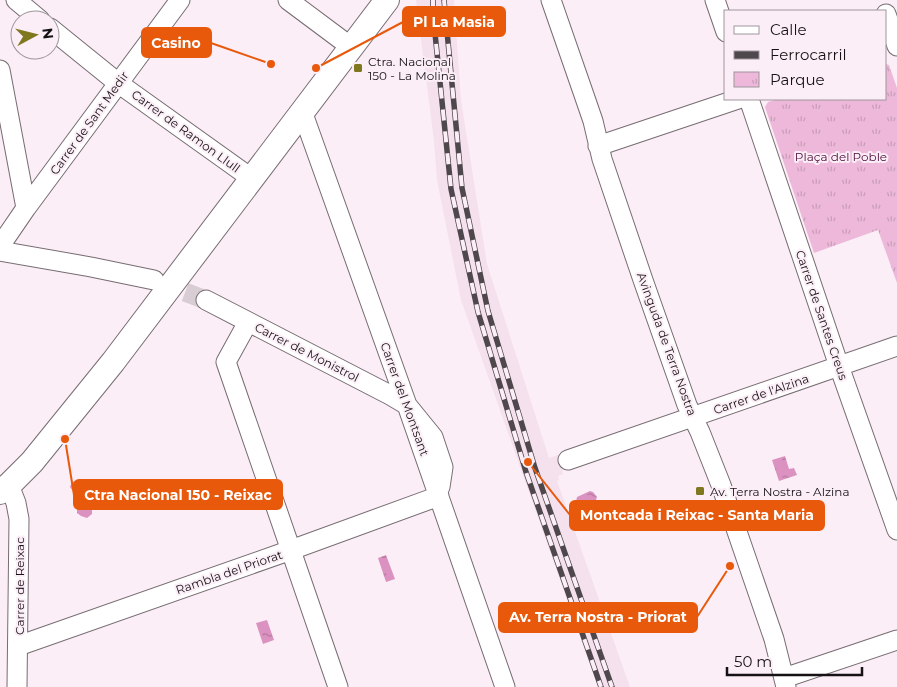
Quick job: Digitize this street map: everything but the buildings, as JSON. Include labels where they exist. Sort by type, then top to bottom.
[{"type":"main road","points":[[5,489],[32,462],[113,362],[386,0]]},
{"type":"street","points":[[16,0],[28,10]]},
{"type":"street","name":"Carrer de Sant Medir","points":[[0,246],[180,0]]},
{"type":"street","points":[[288,0],[351,47]]},
{"type":"street","name":"Avinguda de Terra Nostra","points":[[551,0],[588,106],[598,146],[643,280],[687,405],[721,484],[774,639],[785,682]]},
{"type":"street","points":[[715,0],[724,26]]},
{"type":"street","points":[[887,18],[897,45]]},
{"type":"street","name":"Carrer de Ramon Llull","points":[[60,36],[118,83],[251,178]]},
{"type":"street","points":[[0,70],[26,208]]},
{"type":"street","points":[[598,146],[735,100]]},
{"type":"street","name":"Carrer de Santes Creus","points":[[749,100],[839,366],[897,530]]},
{"type":"street","name":"Carrer del Montsant","points":[[302,111],[407,405]]},
{"type":"street","points":[[0,251],[100,268],[154,280]]},
{"type":"street","name":"Carrer de Monistrol","points":[[206,300],[407,405]]},
{"type":"street","points":[[248,322],[226,362],[338,687]]},
{"type":"street","name":"Carrer de l'Alzina","points":[[568,460],[897,346]]},
{"type":"street","points":[[407,405],[433,437],[443,467],[439,496],[505,687]]},
{"type":"street","name":"Carrer de Reixac","points":[[5,489],[16,503],[19,519],[17,687]]},
{"type":"street","name":"Rambla del Priorat","points":[[18,646],[439,496]]},
{"type":"street","points":[[785,682],[897,640]]},
{"type":"shaded area","points":[[416,0],[454,0],[461,100],[487,264],[549,458],[561,454],[566,468],[562,469],[563,474],[558,476],[559,480],[557,481],[630,687],[598,687],[461,300],[437,180],[434,141]]},
{"type":"green space","name":"Plaça del Poble","points":[[887,64],[889,65],[897,88],[897,283],[878,230],[814,253],[765,107],[768,102],[775,100],[887,100]]},
{"type":"water","points":[[785,456],[789,469],[794,468],[797,475],[779,481],[772,460]]},
{"type":"water","points":[[72,482],[81,482],[83,485],[83,493],[92,509],[92,514],[87,518],[77,513],[77,497],[70,487]]},
{"type":"water","points":[[590,491],[597,497],[590,506],[595,512],[591,519],[578,514],[575,506],[577,497]]},
{"type":"water","points":[[386,555],[395,579],[386,582],[378,558]]},
{"type":"water","points":[[267,620],[274,640],[263,644],[256,623]]},
{"type":"tunnel","points":[[159,282],[206,300]]},
{"type":"railway","points":[[433,0],[451,189],[478,312],[526,472],[601,687]]},
{"type":"railway","points":[[444,0],[462,188],[488,311],[535,468],[612,687]]},
{"type":"place","name":"Casino","points":[[271,64]]},
{"type":"place","name":"Pl La Masia","points":[[316,68]]},
{"type":"place","name":"Ctra. Nacional 150 - La Molina","points":[[358,68]]},
{"type":"place","name":"Ctra Nacional 150 - Reixac","points":[[65,439]]},
{"type":"place","name":"Montcada i Reixac - Santa Maria","points":[[528,462]]},
{"type":"place","name":"Av. Terra Nostra - Alzina","points":[[700,491]]},
{"type":"place","name":"Av. Terra Nostra - Priorat","points":[[730,566]]}]
